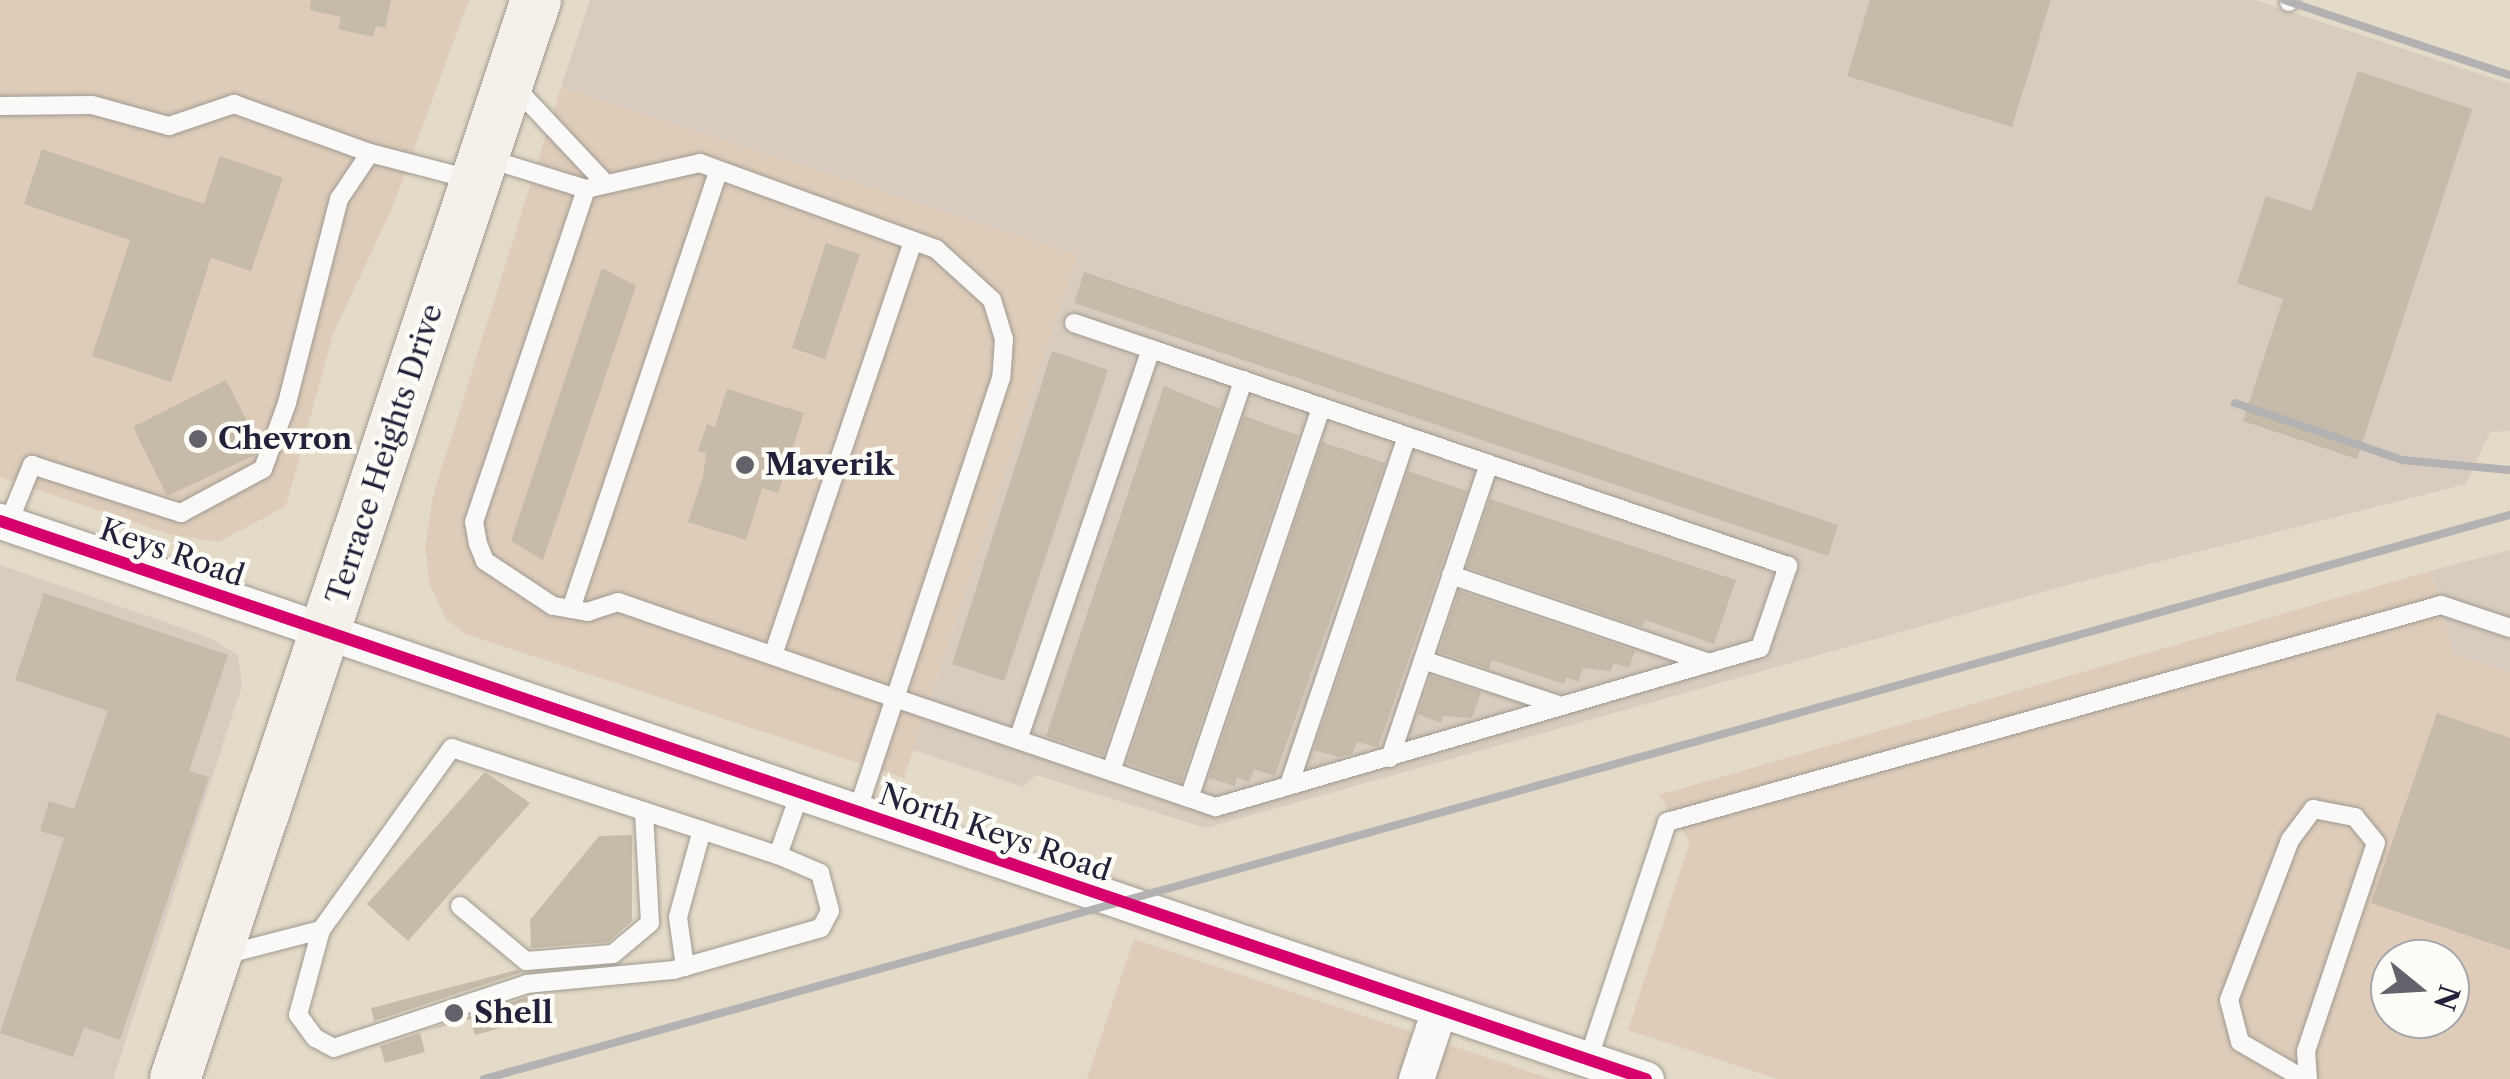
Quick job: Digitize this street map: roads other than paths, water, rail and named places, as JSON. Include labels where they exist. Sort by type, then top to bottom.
[{"type":"main road","name":"Terrace Heights Drive","points":[[175,1079],[329,632],[536,0]]},
{"type":"street","name":"Keys Road","points":[[4,523],[329,632]]},
{"type":"street","name":"North Keys Road","points":[[329,632],[1646,1079]]},
{"type":"street","points":[[1416,1079],[1439,1010]]},
{"type":"lane","points":[[508,80],[606,184]]},
{"type":"lane","points":[[0,106],[92,104],[169,126],[234,104],[370,153],[586,189],[700,163],[913,241],[966,270],[992,300],[1004,338],[1001,378],[856,812]]},
{"type":"lane","points":[[4,523],[32,465],[181,512],[263,469],[287,403],[339,199],[370,153]]},
{"type":"lane","points":[[571,609],[719,170]]},
{"type":"lane","points":[[586,189],[474,522],[484,561],[553,606],[588,612],[618,602],[1216,807],[1760,648],[1788,566],[1074,323]]},
{"type":"lane","points":[[772,655],[913,241]]},
{"type":"lane","points":[[1018,739],[1150,349]]},
{"type":"lane","points":[[1110,771],[1243,380]]},
{"type":"lane","points":[[1189,798],[1322,407]]},
{"type":"lane","points":[[1288,785],[1407,436]]},
{"type":"lane","points":[[1390,758],[1489,464]]},
{"type":"lane","points":[[1452,575],[1709,663]]},
{"type":"lane","points":[[1588,1060],[1666,822],[2441,604],[2510,628]]},
{"type":"lane","points":[[1423,660],[1558,705]]},
{"type":"lane","points":[[452,748],[778,855],[820,873],[830,911],[821,928],[685,967],[528,984],[334,1048],[308,1032],[298,1015],[320,930],[452,748]]},
{"type":"lane","points":[[778,855],[800,793]]},
{"type":"lane","points":[[2312,809],[2355,817],[2376,843],[2306,1051],[2306,1079],[2240,1042],[2229,1000],[2290,840],[2312,809]]},
{"type":"lane","points":[[460,906],[526,962],[613,954],[650,924],[644,811]]},
{"type":"lane","points":[[685,967],[678,916],[702,830]]},
{"type":"lane","points":[[217,956],[320,930]]},
{"type":"railway","points":[[2284,0],[2510,75]]},
{"type":"railway","points":[[2235,403],[2402,460],[2510,470]]},
{"type":"railway","points":[[484,1079],[2510,515]]},
{"type":"place","name":"Chevron","points":[[198,439]]},
{"type":"place","name":"Maverik","points":[[745,465]]},
{"type":"place","name":"Shell","points":[[454,1013]]}]
